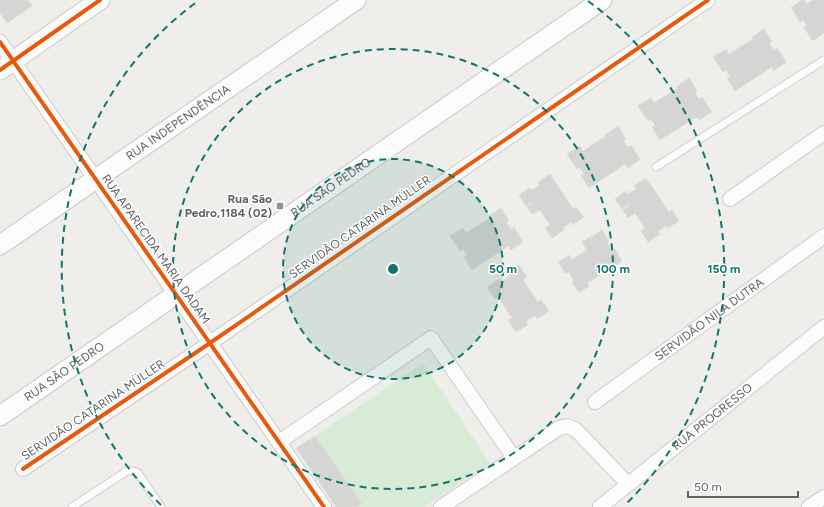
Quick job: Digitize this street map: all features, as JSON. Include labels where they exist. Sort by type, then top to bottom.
[{"type":"street","points":[[6,65],[100,0]]},
{"type":"street","name":"RUA INDEPENDÊNCIA","points":[[0,245],[356,0]]},
{"type":"street","name":"RUA SÃO PEDRO","points":[[0,416],[602,0]]},
{"type":"street","name":"SERVIDÃO CATARINA MÜLLER","points":[[22,469],[210,343],[708,0]]},
{"type":"street","name":"RUA APARECIDA MARIA DADAM","points":[[0,42],[6,65],[95,180],[324,507]]},
{"type":"street","points":[[730,199],[824,133]]},
{"type":"street","name":"SERVIDÃO NILA DUTRA","points":[[595,402],[824,236]]},
{"type":"street","name":"RUA PROGRESSO","points":[[600,507],[824,327]]},
{"type":"street","points":[[279,442],[431,338],[514,458]]},
{"type":"street","points":[[441,507],[558,428],[567,426],[576,430],[628,484]]},
{"type":"street","points":[[809,507],[824,497]]},
{"type":"lane","points":[[656,167],[824,60]]},
{"type":"lane","points":[[72,507],[127,471],[133,471],[138,473],[161,507]]},
{"type":"green space","points":[[423,363],[490,463],[424,507],[357,507],[361,504],[315,436]]},
{"type":"building","points":[[0,0],[28,0],[32,6],[7,23],[0,13]]},
{"type":"building","points":[[804,0],[807,4],[813,0],[824,0],[824,33],[813,41],[804,28],[807,26],[803,20],[800,22],[791,7]]},
{"type":"building","points":[[764,29],[772,42],[769,44],[774,50],[777,48],[786,62],[774,71],[772,67],[735,91],[727,78],[730,76],[726,70],[723,72],[713,57],[726,49],[729,54],[753,39],[752,37]]},
{"type":"building","points":[[689,78],[697,91],[695,93],[699,99],[702,97],[712,112],[699,120],[696,117],[660,140],[652,127],[655,126],[651,119],[648,121],[638,106],[651,98],[654,103],[678,88],[676,87]]},
{"type":"building","points":[[618,126],[626,139],[623,141],[628,147],[631,145],[640,159],[628,168],[625,164],[589,188],[581,175],[584,174],[579,167],[577,169],[567,154],[580,146],[583,151]]},
{"type":"building","points":[[550,174],[573,209],[576,207],[584,217],[572,225],[571,222],[563,228],[564,230],[552,238],[545,228],[550,225],[540,210],[532,214],[527,207],[534,201],[526,206],[519,195],[530,188],[532,190],[540,185],[538,182]]},
{"type":"building","points":[[646,178],[669,212],[672,210],[679,221],[668,228],[666,226],[658,231],[660,234],[648,242],[641,231],[645,228],[635,213],[628,218],[623,210],[630,205],[629,204],[622,209],[615,199],[626,191],[628,194],[636,189],[634,186]]},
{"type":"building","points":[[501,208],[509,221],[506,222],[511,229],[514,227],[523,242],[511,250],[508,246],[472,270],[464,257],[467,255],[463,249],[460,251],[450,236],[463,228],[466,233],[490,218],[488,216]]},
{"type":"building","points":[[602,230],[609,241],[607,242],[612,251],[615,249],[622,261],[587,283],[589,286],[579,293],[572,282],[574,281],[569,272],[566,274],[558,262],[569,255],[572,260],[587,250],[582,242],[590,237],[596,244],[591,237]]},
{"type":"building","points":[[519,265],[527,277],[523,280],[538,302],[541,300],[549,311],[537,319],[535,316],[526,321],[528,325],[516,332],[508,320],[512,318],[498,297],[495,299],[487,287],[499,279],[501,282],[509,277],[507,273]]},
{"type":"building","points":[[315,436],[362,504],[357,507],[336,507],[296,448]]},
{"type":"cycle path","points":[[0,70],[100,0]]},
{"type":"cycle path","points":[[23,469],[210,343],[708,0]]},
{"type":"cycle path","points":[[0,42],[324,507]]},
{"type":"place","name":"Rua São Pedro,1184 (02)","points":[[280,206]]}]
